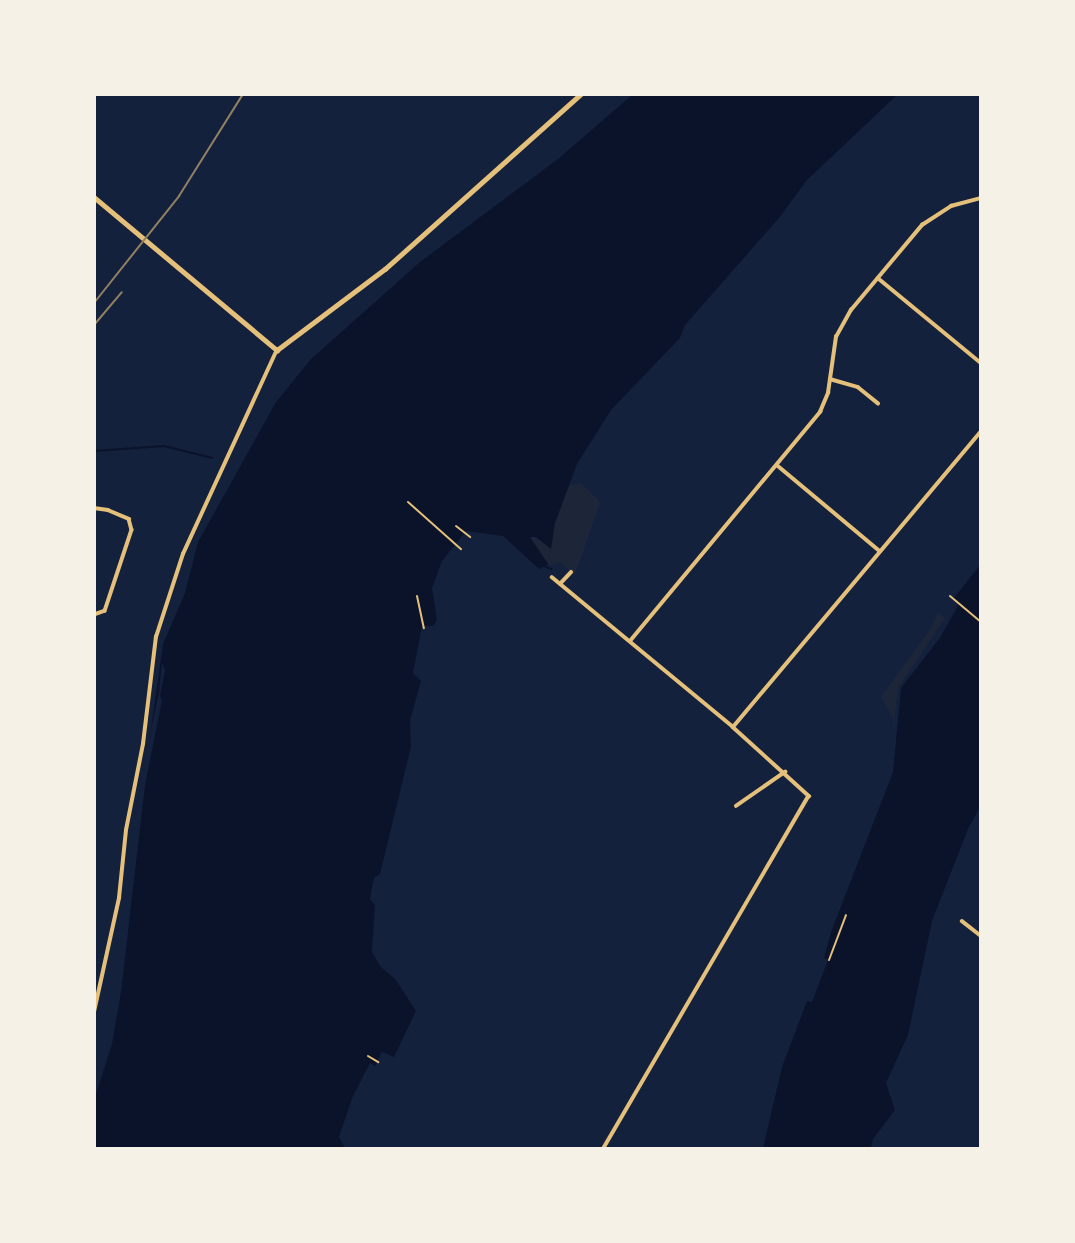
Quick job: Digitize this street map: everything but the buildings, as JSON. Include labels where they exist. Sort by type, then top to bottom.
[{"type":"street","points":[[94,1012],[119,898],[126,830],[143,744],[156,637],[183,554],[277,350],[385,269],[581,94]]},
{"type":"street","points":[[94,197],[277,350]]},
{"type":"street","points":[[630,641],[824,406],[833,348],[842,323],[931,218],[963,201],[981,198]]},
{"type":"street","points":[[878,278],[981,363]]},
{"type":"street","points":[[830,379],[858,387],[878,403]]},
{"type":"street","points":[[733,727],[981,431]]},
{"type":"street","points":[[777,465],[880,551]]},
{"type":"street","points":[[94,508],[129,519],[132,530],[105,611],[94,615]]},
{"type":"street","points":[[560,584],[571,572]]},
{"type":"street","points":[[552,577],[733,727],[809,796],[806,806],[604,1149]]},
{"type":"street","points":[[736,806],[785,772]]},
{"type":"street","points":[[962,921],[981,936]]},
{"type":"path","points":[[408,502],[461,549]]},
{"type":"path","points":[[456,526],[470,537]]},
{"type":"path","points":[[418,596],[424,628]]},
{"type":"path","points":[[950,596],[981,622]]},
{"type":"path","points":[[828,960],[846,915]]},
{"type":"path","points":[[368,1056],[378,1062]]},
{"type":"shaded area","points":[[632,95],[897,95],[807,180],[779,218],[685,325],[680,338],[611,410],[577,464],[555,523],[551,549],[536,537],[530,537],[548,564],[539,569],[503,536],[466,531],[442,561],[432,588],[437,620],[433,626],[422,626],[413,673],[421,681],[410,721],[411,747],[380,874],[374,878],[370,899],[375,905],[372,952],[381,967],[396,980],[416,1011],[394,1057],[382,1052],[375,1066],[370,1063],[353,1096],[339,1137],[345,1148],[95,1148],[95,1082],[109,1027],[163,644],[185,593],[198,542],[276,402],[311,359],[420,262],[558,159]]},
{"type":"shaded area","points":[[581,483],[600,502],[575,575],[560,562],[550,566],[530,538],[535,537],[551,549],[555,523],[569,485]]},
{"type":"shaded area","points":[[980,565],[980,807],[968,829],[932,921],[908,1035],[886,1083],[895,1110],[873,1139],[871,1148],[763,1148],[782,1067],[807,1001],[812,1002],[828,960],[824,958],[831,932],[893,772],[901,688],[939,639],[958,606],[954,598]]},
{"type":"shaded area","points":[[938,612],[945,618],[898,688],[893,731],[893,717],[881,697],[931,628]]},
{"type":"pier","points":[[162,663],[165,670],[160,696],[162,700],[145,785],[121,992],[112,1044],[95,1097],[94,1068],[105,1026],[140,779],[159,693]]},
{"type":"waterway","points":[[94,451],[164,446],[213,458]]},
{"type":"waterway","points":[[542,565],[551,569]]},
{"type":"railway","points":[[94,303],[179,196],[243,94]]},
{"type":"railway","points":[[94,325],[122,292]]}]
